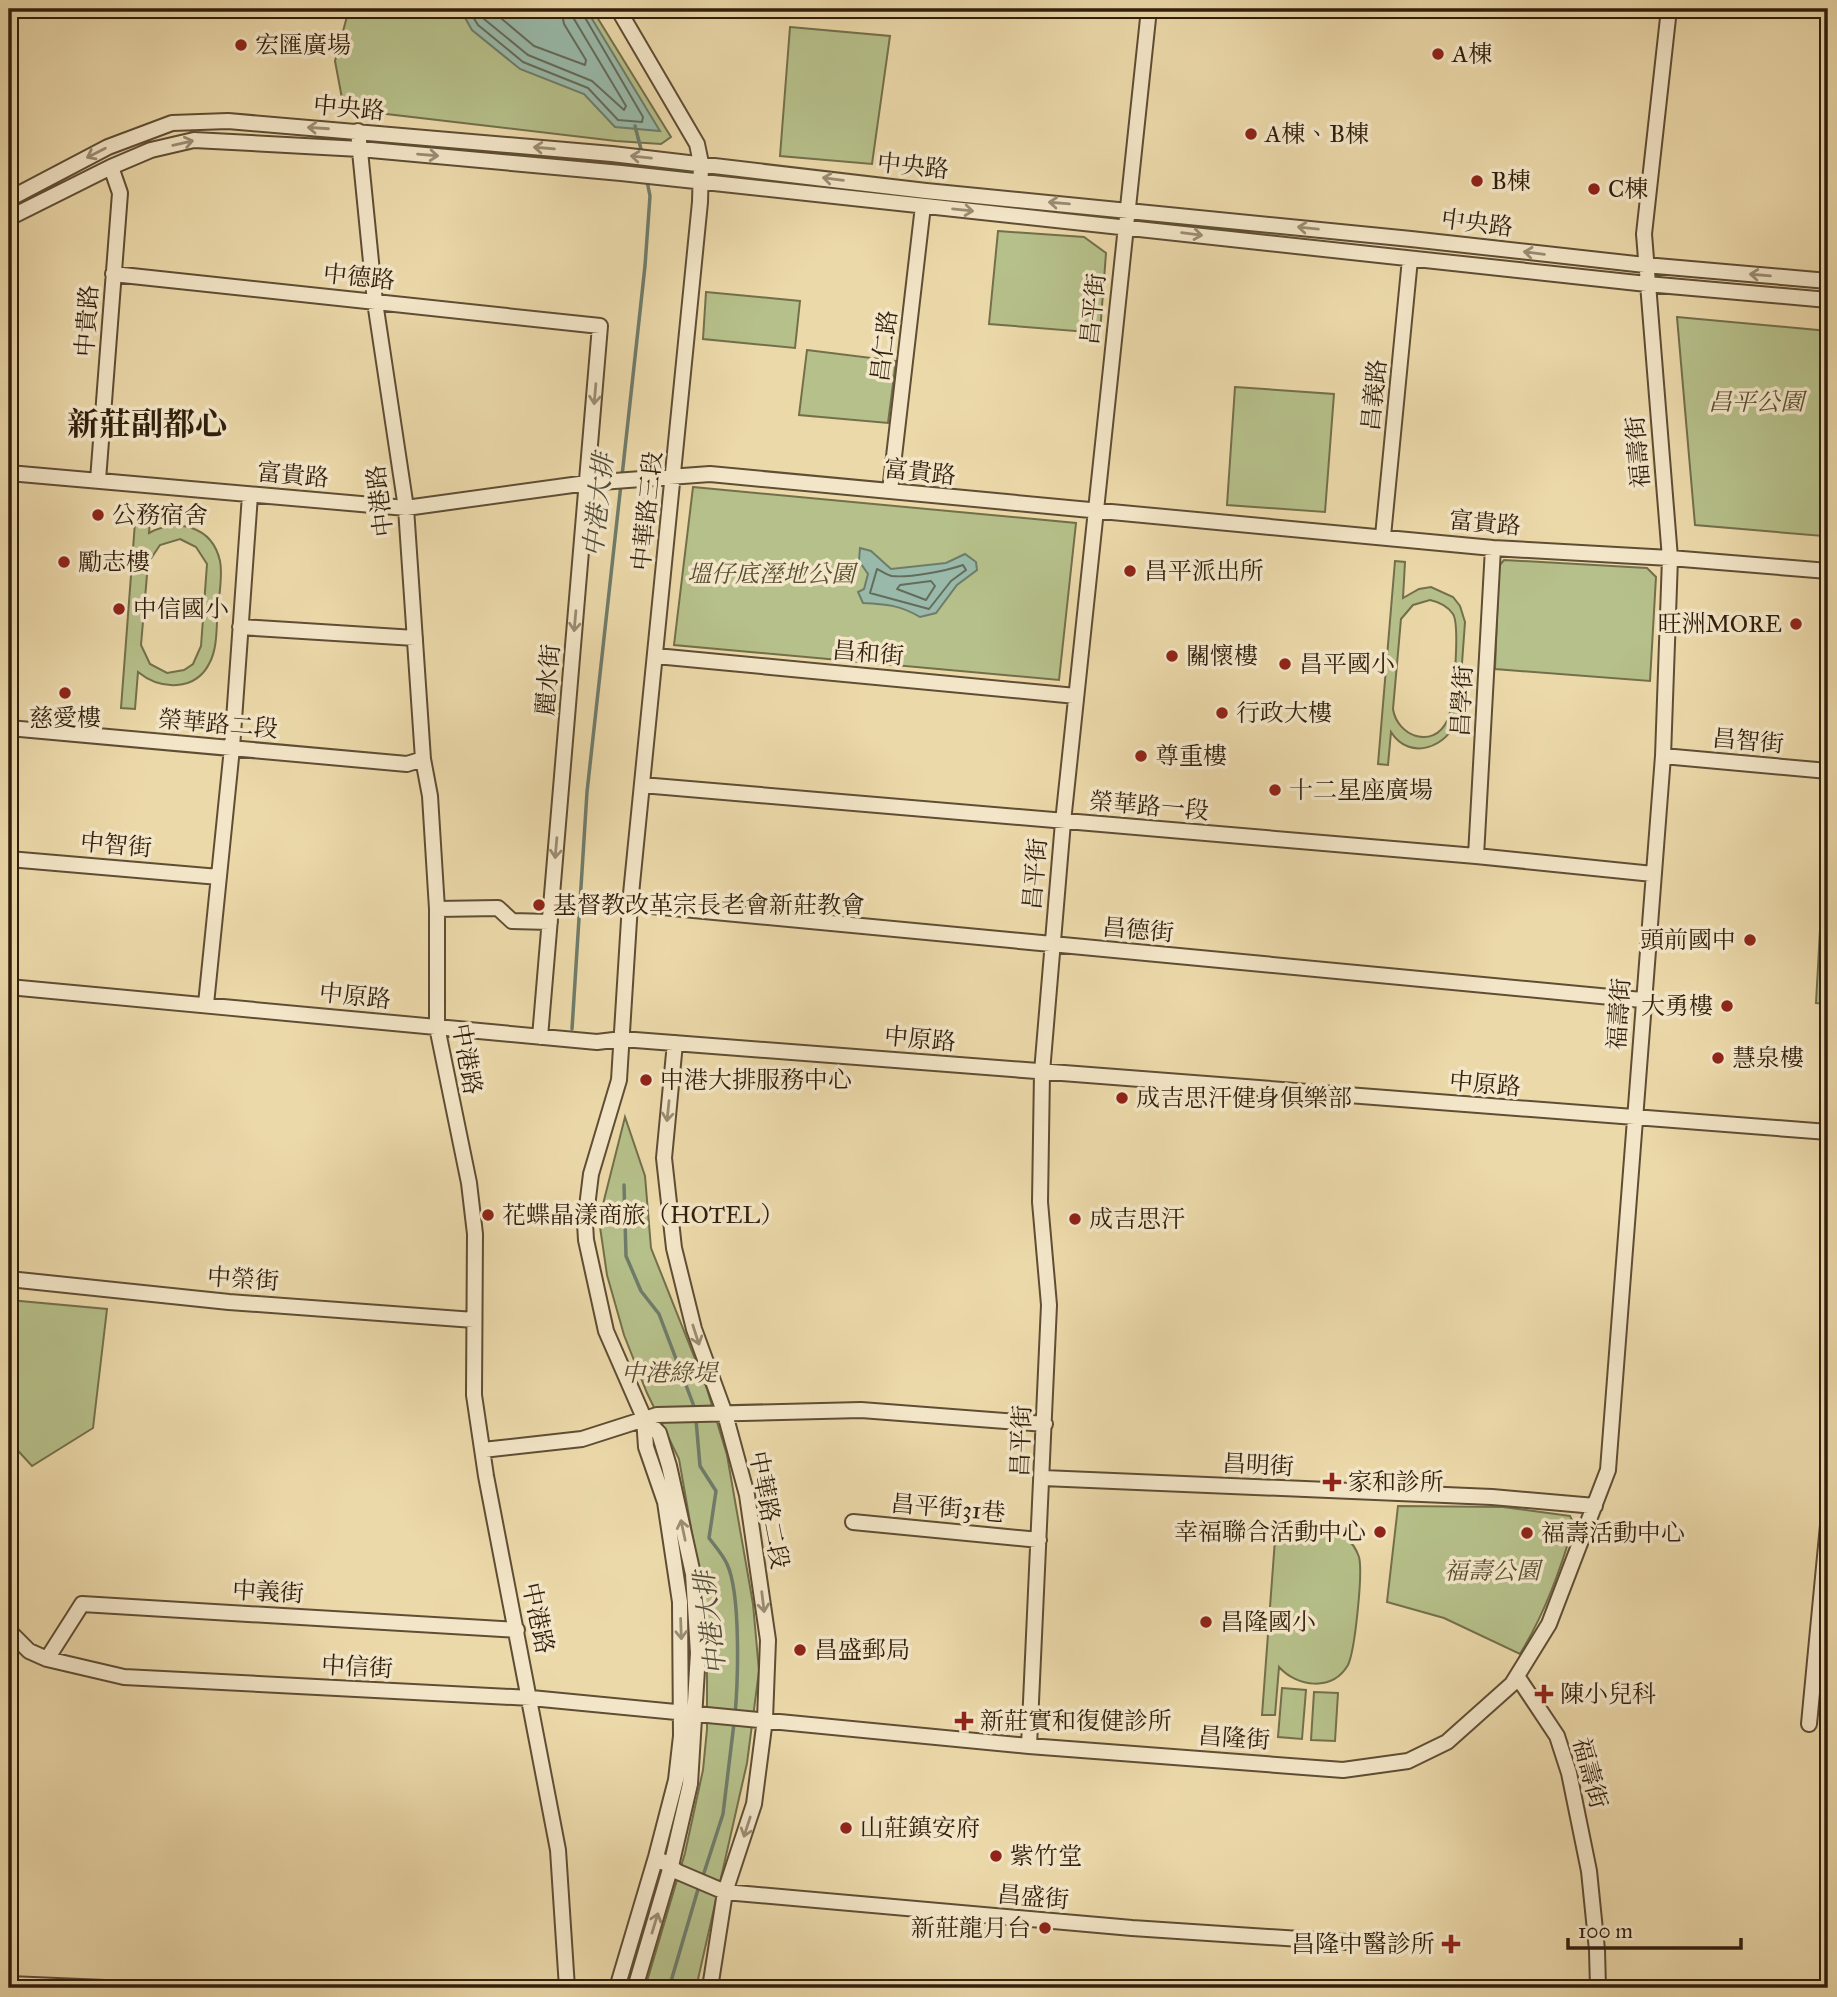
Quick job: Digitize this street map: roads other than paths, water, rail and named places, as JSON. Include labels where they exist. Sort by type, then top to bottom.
[{"type":"street","name":"中華路三段","points":[[618,9],[697,144],[701,163],[656,656],[630,904],[622,1039]]},
{"type":"street","name":"昌平街","points":[[1029,1746],[1049,1305],[1041,1202],[1042,1072],[1063,822],[1149,9]]},
{"type":"street","name":"福壽街","points":[[1598,1988],[1588,1871],[1569,1773],[1558,1736],[1517,1676],[1549,1624],[1608,1470],[1642,1000],[1663,756],[1670,558],[1644,234],[1669,9]]},
{"type":"street","name":"中央路","points":[[9,199],[108,147],[172,123],[228,121],[612,154],[926,191],[1127,209],[1645,265],[1828,281]]},
{"type":"street","name":"中港路","points":[[358,131],[375,302],[406,508],[423,760],[430,796],[437,909],[437,1027],[475,1234],[474,1395],[558,1850],[567,1988]]},
{"type":"street","name":"中央路","points":[[9,218],[151,150],[194,140],[360,149],[621,173],[1647,284],[1828,300]]},
{"type":"street","name":"中貴路","points":[[98,480],[120,192],[111,167]]},
{"type":"street","name":"昌仁路","points":[[890,491],[923,206]]},
{"type":"street","name":"昌義路","points":[[1383,536],[1410,259]]},
{"type":"street","name":"中德路","points":[[113,274],[600,326]]},
{"type":"street","name":"麗水街","points":[[544,1037],[550,922],[600,326]]},
{"type":"street","name":"富貴路","points":[[9,473],[406,508],[587,483],[710,474],[1493,548],[1670,558],[1828,571]]},
{"type":"street","points":[[206,1004],[232,748],[250,495]]},
{"type":"street","name":"昌學街","points":[[1476,856],[1493,548]]},
{"type":"street","points":[[240,627],[415,638]]},
{"type":"street","name":"昌和街","points":[[656,656],[1076,696]]},
{"type":"street","name":"榮華路二段","points":[[9,728],[407,764],[423,760]]},
{"type":"street","name":"昌智街","points":[[1663,756],[1828,771]]},
{"type":"street","name":"榮華路一段","points":[[642,785],[1476,856],[1653,874]]},
{"type":"street","name":"中智街","points":[[9,859],[219,877]]},
{"type":"street","name":"昌德街","points":[[630,904],[1642,1000]]},
{"type":"street","points":[[437,909],[498,908],[512,920],[550,922]]},
{"type":"street","name":"中原路","points":[[9,986],[597,1042],[622,1039],[1828,1132]]},
{"type":"street","points":[[622,1039],[619,1080],[597,1155],[587,1206],[586,1240],[601,1314],[650,1417],[646,1447],[664,1502],[677,1578],[689,1712],[690,1784],[674,1869],[635,1988]]},
{"type":"street","name":"中華路二段","points":[[675,1043],[664,1158],[671,1222],[694,1329],[747,1495],[768,1640],[757,1718],[754,1804],[721,1891],[710,1988]]},
{"type":"street","name":"中榮街","points":[[9,1279],[216,1301],[474,1320]]},
{"type":"street","points":[[483,1451],[582,1439],[650,1417],[861,1410],[1045,1424]]},
{"type":"street","name":"昌明街","points":[[1043,1478],[1492,1497],[1595,1506]]},
{"type":"street","name":"昌平街31巷","points":[[853,1522],[1040,1540]]},
{"type":"street","points":[[1810,1724],[1828,1525]]},
{"type":"street","name":"中義街","points":[[47,1659],[82,1604],[517,1630]]},
{"type":"street","name":"中信街","points":[[9,1631],[29,1651],[47,1659],[124,1677],[531,1698],[757,1718]]},
{"type":"street","name":"昌隆街","points":[[757,1718],[1029,1746],[1343,1770],[1408,1761],[1447,1742],[1512,1684],[1517,1676]]},
{"type":"street","points":[[617,1988],[656,1857],[676,1780],[689,1712]]},
{"type":"street","points":[[656,1857],[674,1869]]},
{"type":"street","name":"昌盛街","points":[[674,1869],[721,1891],[1132,1928],[1346,1942]]},
{"type":"street","points":[[9,1983],[105,1988]]},
{"type":"water","points":[[460,9],[586,9],[660,131],[615,127],[584,94],[520,69],[472,30]]},
{"type":"water","points":[[860,548],[871,551],[891,569],[946,563],[965,554],[976,562],[977,570],[957,585],[936,613],[920,617],[892,606],[863,603],[858,592],[864,589],[868,574],[859,561]]},
{"type":"waterway","name":"中港大排","points":[[635,126],[642,153]]},
{"type":"waterway","name":"中港大排","points":[[622,476],[645,266],[650,196],[647,181]]},
{"type":"waterway","name":"中港大排","points":[[572,1029],[587,792],[621,484]]},
{"type":"waterway","name":"中港大排","points":[[624,1185],[626,1256],[641,1291],[659,1314],[695,1409]]},
{"type":"waterway","name":"中港大排","points":[[696,1420],[700,1466],[716,1491],[709,1538],[727,1564],[735,1595],[735,1715]]},
{"type":"waterway","name":"中港大排","points":[[702,1879],[723,1814],[734,1723]]},
{"type":"waterway","name":"中港大排","points":[[669,1988],[699,1886]]},
{"type":"place","name":"宏匯廣場","points":[[241,45]]},
{"type":"place","name":"A棟","points":[[1438,54]]},
{"type":"place","name":"A棟、B棟","points":[[1251,134]]},
{"type":"place","name":"B棟","points":[[1477,181]]},
{"type":"place","name":"C棟","points":[[1594,189]]},
{"type":"place","name":"公務宿舍","points":[[98,515]]},
{"type":"place","name":"勵志樓","points":[[64,562]]},
{"type":"place","name":"昌平派出所","points":[[1130,571]]},
{"type":"place","name":"中信國小","points":[[119,609]]},
{"type":"place","name":"旺洲MORE","points":[[1796,624]]},
{"type":"place","name":"關懷樓","points":[[1172,656]]},
{"type":"place","name":"昌平國小","points":[[1285,664]]},
{"type":"place","name":"慈愛樓","points":[[65,693]]},
{"type":"place","name":"行政大樓","points":[[1222,713]]},
{"type":"place","name":"尊重樓","points":[[1141,756]]},
{"type":"place","name":"十二星座廣場","points":[[1275,790]]},
{"type":"place","name":"基督教改革宗長老會新莊教會","points":[[539,905]]},
{"type":"place","name":"頭前國中","points":[[1750,940]]},
{"type":"place","name":"大勇樓","points":[[1727,1006]]},
{"type":"place","name":"慧泉樓","points":[[1718,1058]]},
{"type":"place","name":"中港大排服務中心","points":[[646,1080]]},
{"type":"place","name":"成吉思汗健身俱樂部","points":[[1122,1098]]},
{"type":"place","name":"花蝶晶漾商旅（HOTEL）","points":[[488,1215]]},
{"type":"place","name":"成吉思汗","points":[[1075,1219]]},
{"type":"place","name":"家和診所","points":[[1332,1482]]},
{"type":"place","name":"幸福聯合活動中心","points":[[1380,1532]]},
{"type":"place","name":"福壽活動中心","points":[[1527,1533]]},
{"type":"place","name":"昌隆國小","points":[[1206,1622]]},
{"type":"place","name":"昌盛郵局","points":[[800,1650]]},
{"type":"place","name":"陳小兒科","points":[[1544,1694]]},
{"type":"place","name":"新莊實和復健診所","points":[[964,1721]]},
{"type":"place","name":"山莊鎮安府","points":[[846,1828]]},
{"type":"place","name":"紫竹堂","points":[[996,1856]]},
{"type":"place","name":"新莊龍月台","points":[[1045,1928]]},
{"type":"place","name":"昌隆中醫診所","points":[[1451,1944]]},
{"type":"district","name":"新莊副都心","points":[[147,424]]},
{"type":"park label","name":"昌平公園","points":[[1756,402]]},
{"type":"park label","name":"塭仔底溼地公園","points":[[771,574]]},
{"type":"park label","name":"中港綠堤","points":[[669,1373]]},
{"type":"park label","name":"福壽公園","points":[[1492,1571]]}]
